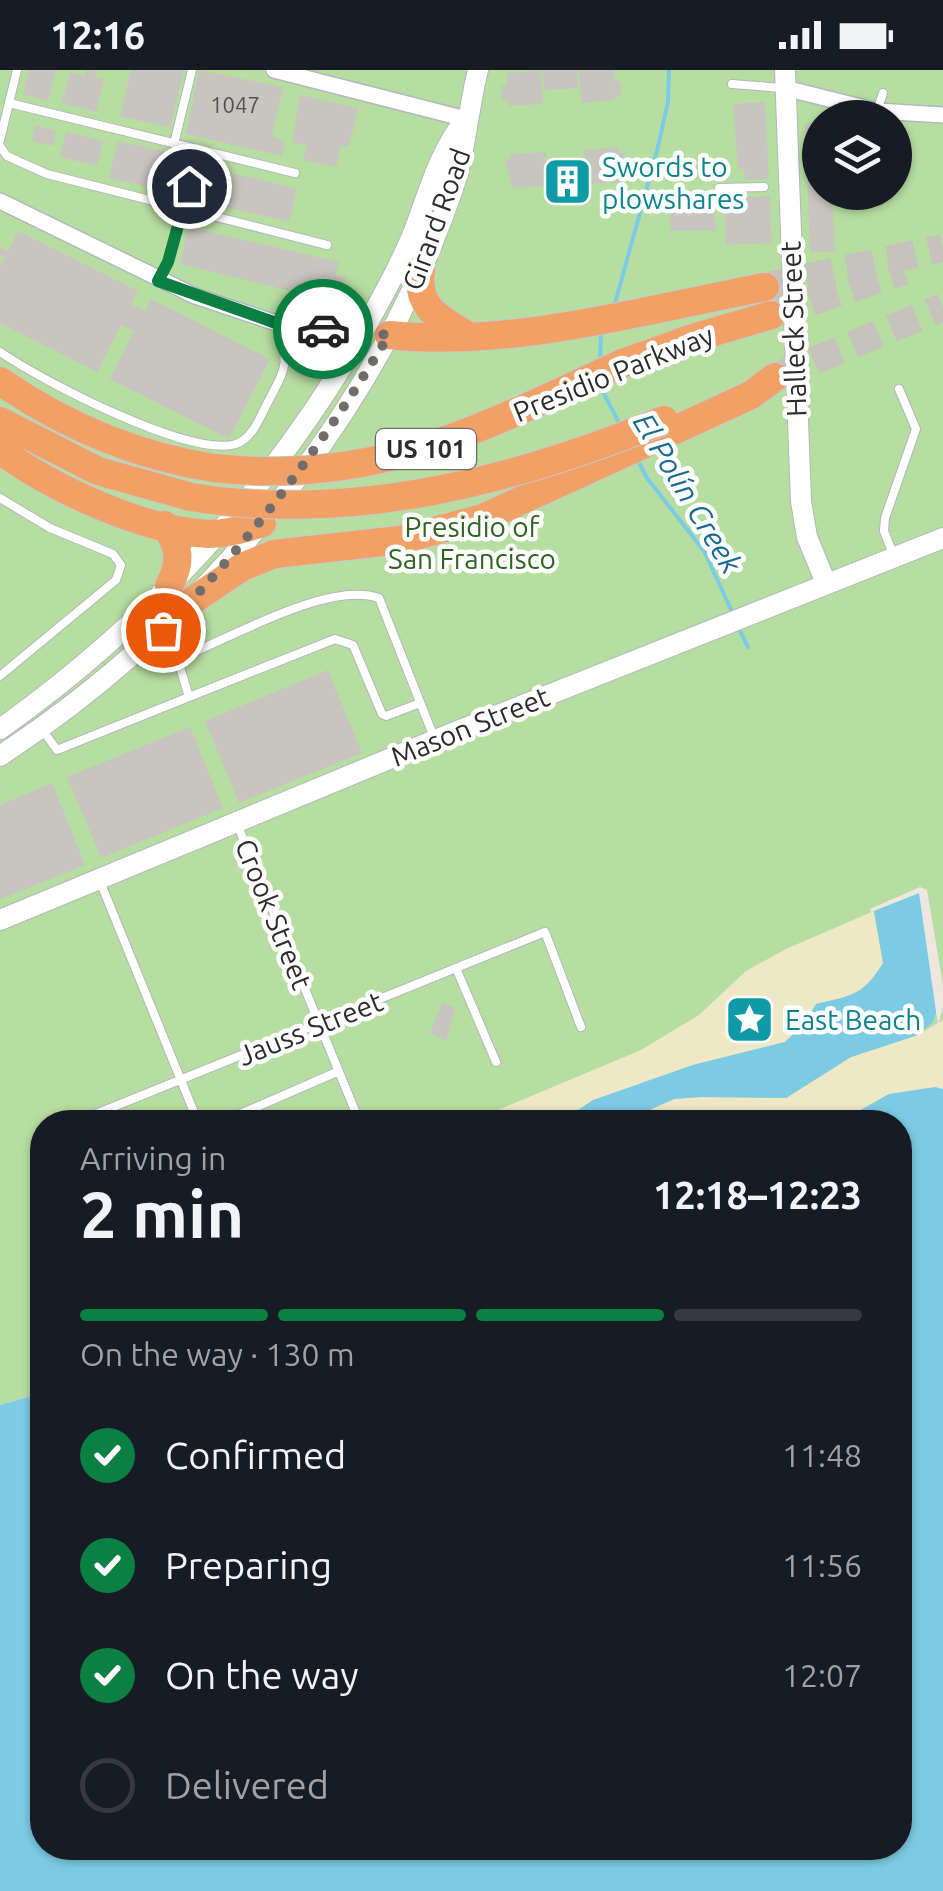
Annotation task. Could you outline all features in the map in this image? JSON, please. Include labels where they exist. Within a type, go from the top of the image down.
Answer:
[{"type":"highway","points":[[421,270],[419,287],[424,306],[466,335]]},
{"type":"highway","points":[[376,334],[466,335],[556,326],[765,287]]},
{"type":"highway","name":"Presidio Parkway","points":[[0,381],[58,417],[115,443],[214,468],[312,471],[406,456],[466,434],[624,364],[692,338],[772,315]]},
{"type":"highway","name":"Presidio Parkway","points":[[0,421],[83,465],[130,482],[190,497],[303,505],[428,492],[558,460],[667,427],[774,378]]},
{"type":"highway","points":[[164,525],[175,540],[181,593],[253,561],[318,547],[400,540],[467,524],[529,500],[667,427]]},
{"type":"highway","points":[[0,450],[65,490],[164,525],[218,533],[262,523]]},
{"type":"highway","points":[[257,486],[254,499],[262,523],[279,538],[318,547]]},
{"type":"street","points":[[274,70],[466,119]]},
{"type":"street","name":"Girard Road","points":[[0,756],[132,657],[181,593],[218,533],[376,334],[421,270],[464,152],[466,119],[478,70]]},
{"type":"street","points":[[785,79],[845,100]]},
{"type":"street","name":"Halleck Street","points":[[785,79],[802,510],[826,584]]},
{"type":"street","points":[[912,113],[943,115]]},
{"type":"street","name":"Girard Road","points":[[0,729],[181,593],[262,523],[341,415],[376,334],[448,140],[466,119]]},
{"type":"street","points":[[0,201],[158,281],[276,323],[376,334]]},
{"type":"street","name":"Mason Street","points":[[0,920],[435,740],[943,538]]},
{"type":"lane","points":[[17,70],[3,116],[0,143],[6,156],[47,174],[183,212],[327,245]]},
{"type":"lane","points":[[174,144],[192,70]]},
{"type":"lane","points":[[732,84],[785,79]]},
{"type":"lane","points":[[880,100],[882,93]]},
{"type":"lane","points":[[8,103],[294,173]]},
{"type":"lane","points":[[158,281],[183,212],[198,150]]},
{"type":"lane","points":[[720,188],[764,187]]},
{"type":"lane","points":[[0,352],[119,416],[157,430],[232,446],[248,438],[286,368],[286,352],[276,323]]},
{"type":"lane","points":[[894,558],[884,531],[885,518],[916,430],[899,389]]},
{"type":"lane","points":[[0,498],[50,528],[113,554],[122,570],[60,629],[0,676]]},
{"type":"lane","points":[[189,697],[180,666],[190,654],[324,598],[366,594],[379,598],[435,740]]},
{"type":"lane","points":[[40,728],[57,750],[335,639],[354,645],[382,714],[386,716],[420,702]]},
{"type":"lane","name":"Crook Street","points":[[236,821],[355,1110]]},
{"type":"lane","points":[[99,880],[193,1110]]},
{"type":"lane","name":"Jauss Street","points":[[106,1110],[544,932],[581,1027]]},
{"type":"lane","points":[[456,968],[496,1062]]},
{"type":"lane","points":[[250,1110],[339,1071]]},
{"type":"green space","name":"Presidio of San Francisco","points":[[0,70],[943,70],[943,1089],[877,1110],[30,1110],[30,1396],[0,1405]]},
{"type":"sand","name":"East Beach","points":[[874,911],[883,963],[863,988],[816,1004],[805,1023],[785,1042],[693,1065],[594,1100],[598,1110],[498,1110],[641,1050],[699,1015],[746,971]]},
{"type":"sand","points":[[943,1020],[943,1142],[912,1128],[912,1110],[649,1110],[674,1099],[786,1098],[851,1057],[918,1035]]},
{"type":"water","points":[[922,892],[940,1001],[933,1022],[918,1035],[851,1057],[786,1098],[700,1097],[674,1099],[649,1110],[578,1110],[593,1100],[693,1065],[785,1042],[805,1023],[816,1004],[856,992],[876,974],[883,963],[874,911]]},
{"type":"water","points":[[943,1089],[943,1891],[0,1891],[0,1405],[30,1396],[30,1860],[912,1860],[912,1110],[860,1110],[889,1094]]},
{"type":"pier","points":[[920,887],[927,890],[943,985],[938,1025],[919,893],[871,912],[870,909]]},
{"type":"building","points":[[29,70],[56,70],[48,101],[23,94]]},
{"type":"building","points":[[86,70],[97,70],[95,78],[104,80],[96,112],[62,103],[70,72],[85,76]]},
{"type":"building","points":[[131,70],[184,70],[170,128],[120,116]]},
{"type":"building","points":[[199,70],[283,87],[272,136],[285,142],[282,156],[186,134]]},
{"type":"building","points":[[541,70],[543,104],[509,106],[508,100],[502,100],[501,86],[507,86],[507,73]]},
{"type":"building","points":[[543,70],[577,70],[578,88],[544,90]]},
{"type":"building","points":[[579,70],[614,70],[621,95],[615,95],[615,100],[581,103]]},
{"type":"building","points":[[300,95],[358,108],[349,147],[341,145],[336,167],[303,160],[307,145],[292,142]]},
{"type":"building","points":[[765,102],[769,179],[745,180],[744,169],[738,169],[733,104]]},
{"type":"building","points":[[35,125],[56,131],[53,146],[32,141]]},
{"type":"building","points":[[66,132],[103,141],[97,166],[60,157]]},
{"type":"building","points":[[118,141],[184,156],[175,193],[109,178]]},
{"type":"building","points":[[619,147],[619,153],[625,153],[626,167],[620,167],[621,182],[586,184],[584,150]]},
{"type":"building","points":[[546,152],[548,186],[513,188],[505,160],[511,159],[511,154]]},
{"type":"building","name":"Swords to plowshares","points":[[583,164],[585,198],[551,200],[549,166]]},
{"type":"building","points":[[203,166],[297,189],[289,222],[194,199]]},
{"type":"building","points":[[770,196],[772,243],[726,245],[724,198]]},
{"type":"building","points":[[695,198],[714,200],[716,231],[671,231],[669,203],[695,202]]},
{"type":"building","points":[[808,210],[833,210],[835,252],[810,252]]},
{"type":"building","points":[[188,227],[339,262],[336,275],[346,277],[340,303],[180,264]]},
{"type":"building","points":[[18,231],[138,291],[131,304],[145,311],[151,299],[270,359],[229,439],[110,379],[134,331],[121,325],[97,372],[0,323],[0,266],[5,257],[0,255],[0,247],[8,251]]},
{"type":"building","points":[[328,670],[362,753],[239,803],[205,721]]},
{"type":"building","points":[[190,727],[223,808],[101,858],[67,777]]},
{"type":"building","points":[[52,783],[85,865],[0,899],[0,805]]},
{"type":"building","points":[[442,1003],[455,1008],[446,1040],[430,1033]]},
{"type":"waterway","name":"El Polín Creek","points":[[614,307],[657,151],[668,102],[669,70]]},
{"type":"waterway","name":"El Polín Creek","points":[[600,363],[601,333]]},
{"type":"waterway","name":"El Polín Creek","points":[[601,388],[619,423]]},
{"type":"waterway","name":"El Polín Creek","points":[[637,459],[647,478],[704,551],[734,616]]},
{"type":"waterway","name":"El Polín Creek","points":[[739,629],[748,647]]},
{"type":"tunnel","points":[[765,287],[943,248]]},
{"type":"tunnel","points":[[771,315],[904,271]]},
{"type":"tunnel","points":[[775,377],[943,307]]},
{"type":"way so far","points":[[163,630],[270,513],[341,415],[389,335],[323,329]]},
{"type":"place","name":"Swords to plowshares","points":[[567,182]]},
{"type":"place","name":"East Beach","points":[[750,1019]]},
{"type":"route","points":[[189,186],[168,262],[158,281],[276,323],[323,329]]}]
